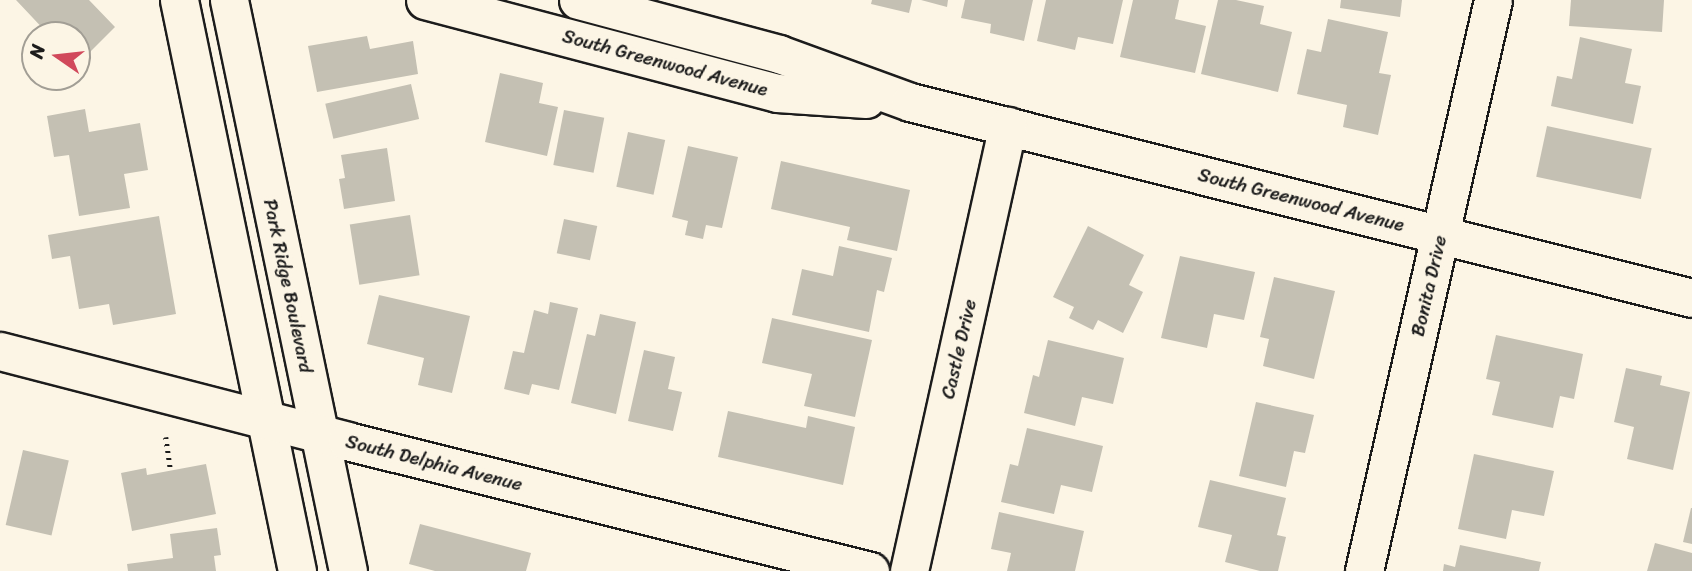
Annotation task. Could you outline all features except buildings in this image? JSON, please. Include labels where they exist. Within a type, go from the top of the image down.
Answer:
[{"type":"street","points":[[179,0],[298,571]]},
{"type":"street","name":"Park Ridge Boulevard","points":[[229,0],[348,571]]},
{"type":"street","name":"South Greenwood Avenue","points":[[425,0],[777,93],[910,102]]},
{"type":"street","name":"South Greenwood Avenue","points":[[578,0],[779,54],[910,102],[1692,298]]},
{"type":"street","name":"Bonita Drive","points":[[1364,571],[1493,0]]},
{"type":"street","name":"Castle Drive","points":[[909,571],[1008,126]]},
{"type":"street","name":"South Delphia Avenue","points":[[0,351],[870,571]]},
{"type":"path","points":[[166,437],[171,471]]}]
